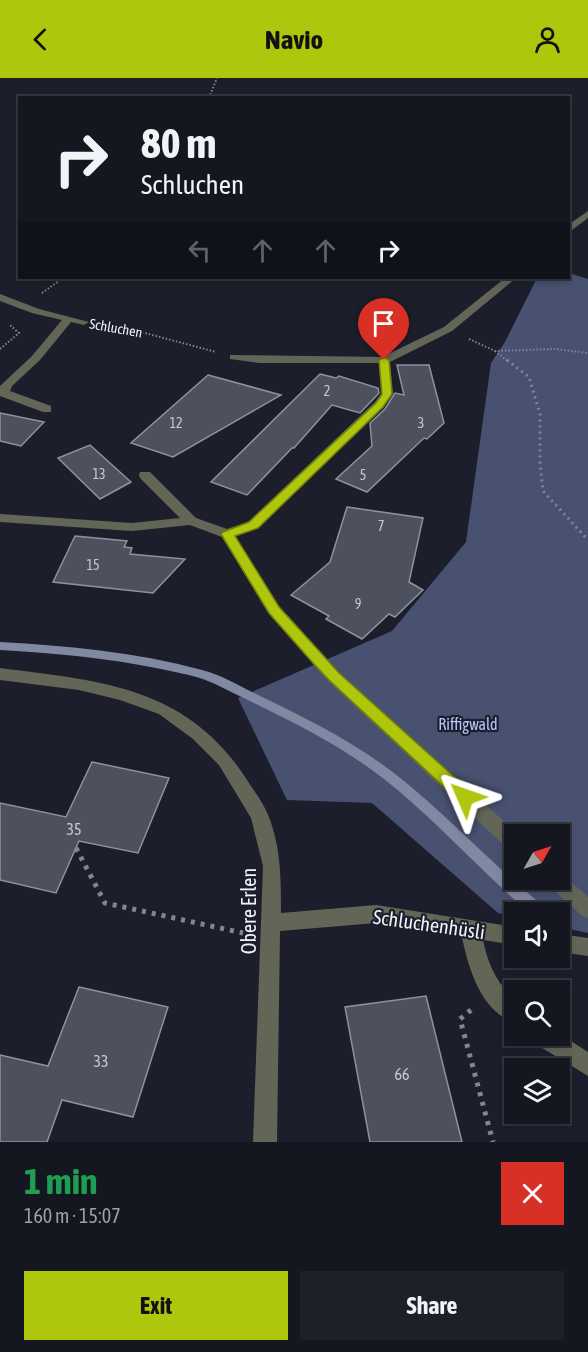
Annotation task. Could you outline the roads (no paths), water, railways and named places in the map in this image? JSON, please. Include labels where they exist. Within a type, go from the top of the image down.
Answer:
[{"type":"street","points":[[570,228],[588,214]]},
{"type":"street","points":[[234,357],[259,360],[384,360],[448,330],[510,279]]},
{"type":"street","name":"Schluchen","points":[[0,297],[36,311],[84,322]]},
{"type":"street","points":[[46,409],[4,393],[6,385],[36,358],[68,319]]},
{"type":"street","points":[[145,476],[191,521],[227,534],[254,525],[379,405],[387,394],[384,360]]},
{"type":"street","points":[[0,518],[132,527],[191,521]]},
{"type":"street","points":[[227,534],[274,610],[334,676],[504,833]]},
{"type":"street","name":"Obere Erlen","points":[[0,674],[79,684],[123,694],[165,710],[199,734],[225,760],[260,816],[272,866],[265,1142]]},
{"type":"street","points":[[567,890],[588,909]]},
{"type":"street","name":"Schluchenhüsli","points":[[272,929],[376,914],[504,935]]},
{"type":"street","points":[[471,930],[478,967],[494,994],[504,1003]]},
{"type":"street","points":[[570,944],[588,947]]},
{"type":"street","points":[[559,1046],[588,1065]]},
{"type":"waterway","points":[[0,646],[127,659],[202,674],[225,683],[298,720],[363,757],[420,803],[529,902]]},
{"type":"park label","name":"Riffigwald","points":[[468,724]]}]
